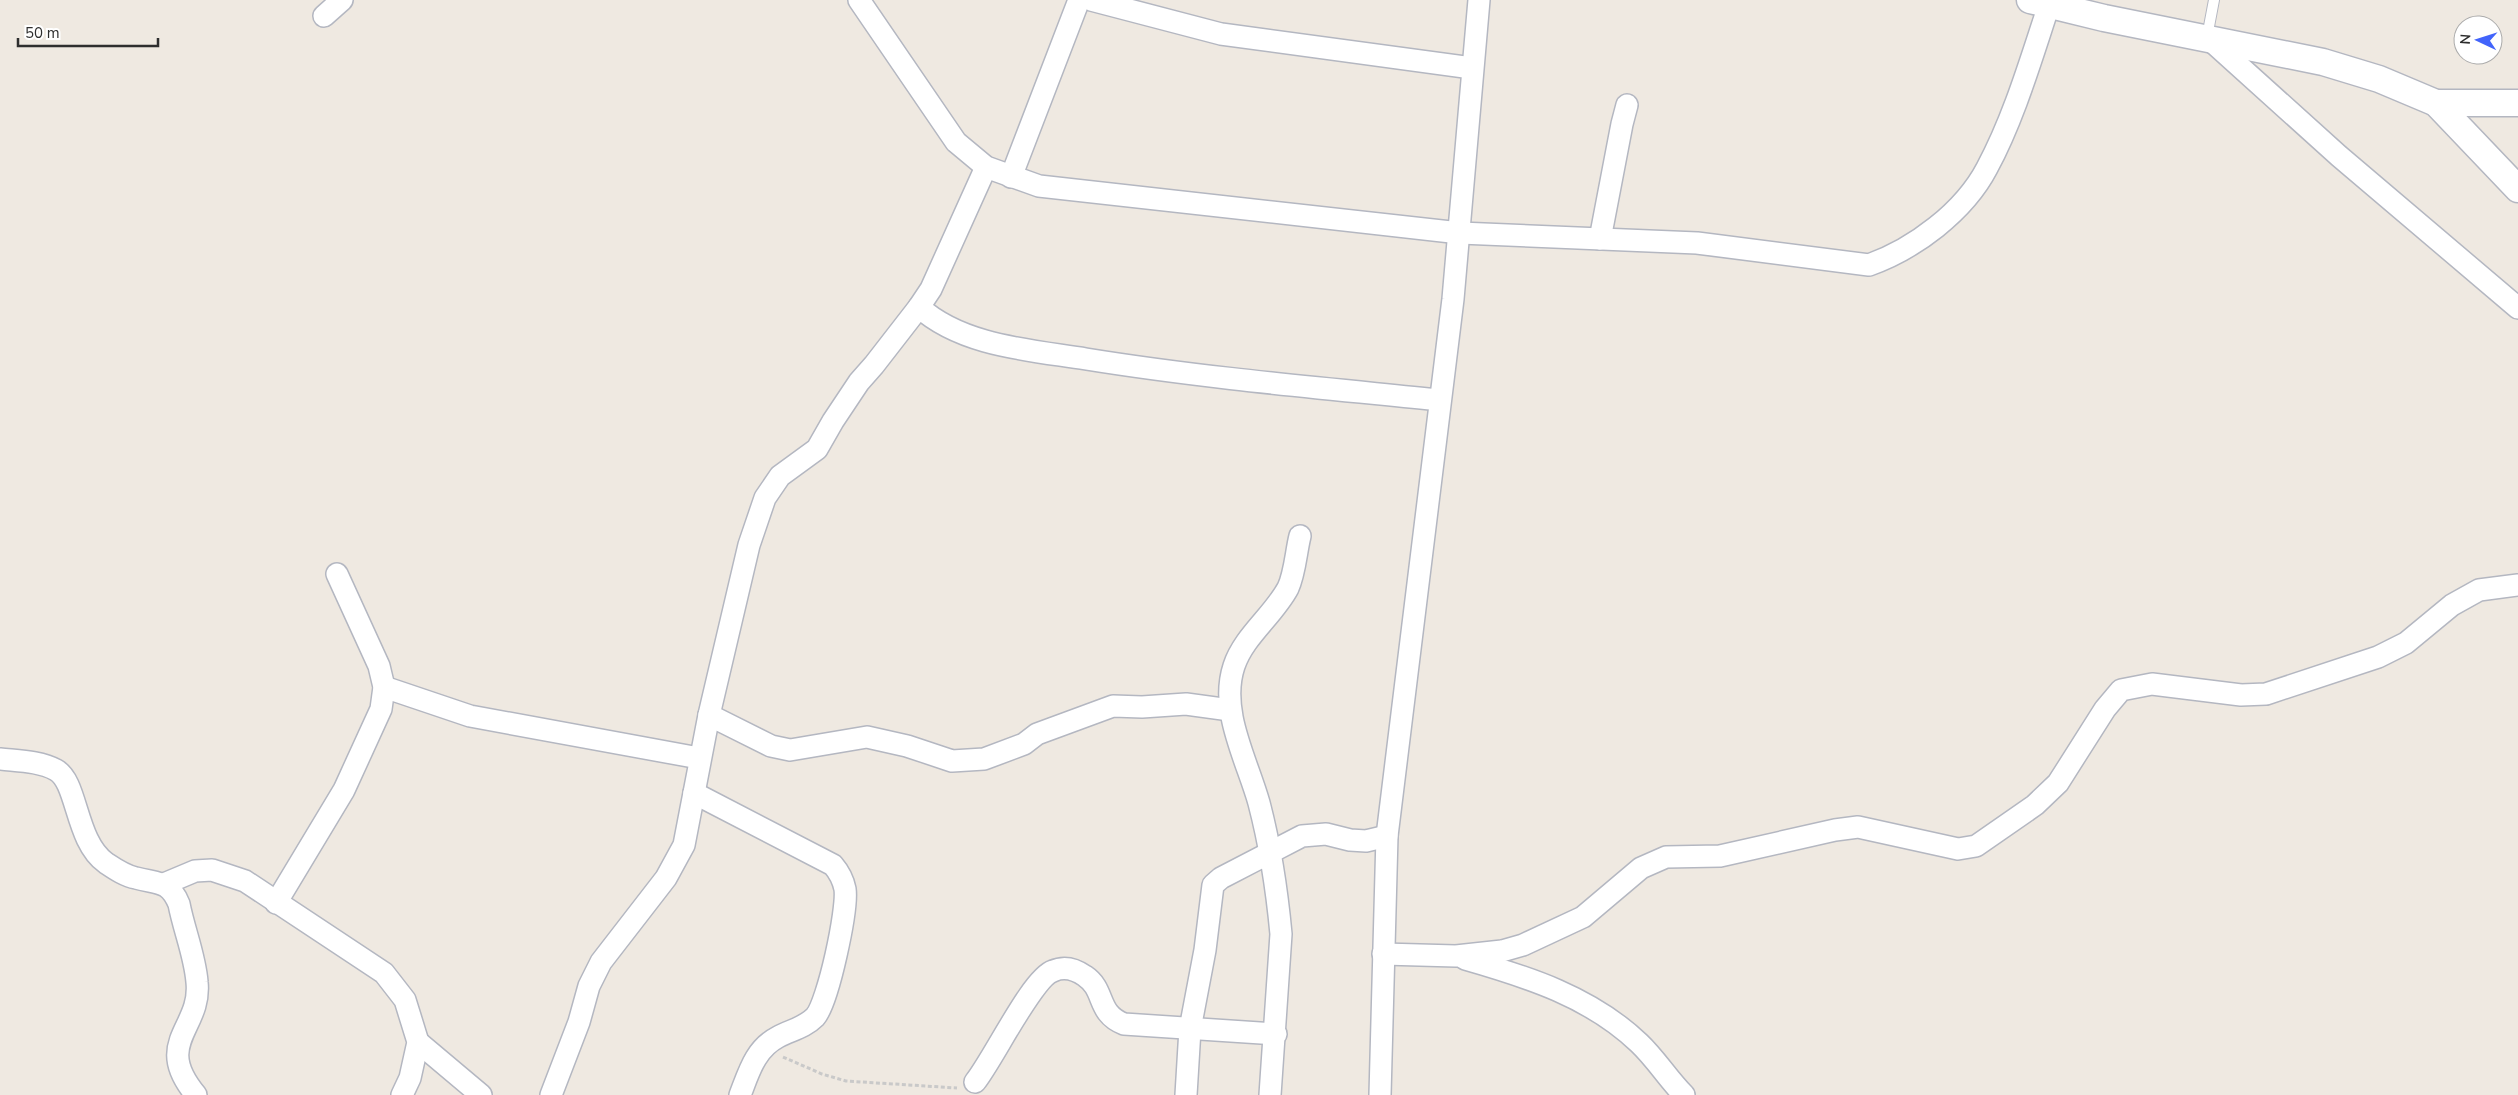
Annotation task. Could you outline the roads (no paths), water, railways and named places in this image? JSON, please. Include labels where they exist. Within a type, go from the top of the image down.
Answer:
[{"type":"street","points":[[324,16],[342,0]]},
{"type":"street","points":[[858,0],[956,142],[986,167],[1039,186],[1460,233],[1697,243],[1868,265],[1888,258],[1934,228],[1966,199],[1987,169],[2021,89],[2040,2],[2104,18],[2207,37],[2324,62],[2378,79],[2436,103],[2518,103]]},
{"type":"street","points":[[1011,177],[1080,0]]},
{"type":"street","points":[[1091,0],[1221,34],[1472,68]]},
{"type":"street","points":[[1380,1095],[1387,836],[1460,233],[1472,68],[1480,0]]},
{"type":"street","points":[[2207,37],[2339,156],[2518,308]]},
{"type":"street","points":[[2436,103],[2518,189]]},
{"type":"street","points":[[1600,239],[1622,124],[1628,105]]},
{"type":"street","points":[[551,1095],[579,1022],[589,986],[601,962],[666,878],[684,845],[699,758],[709,715],[749,545],[765,498],[780,476],[817,449],[859,382],[931,289],[986,167]]},
{"type":"street","points":[[918,307],[934,320],[1000,344],[1167,372],[1440,400]]},
{"type":"street","points":[[1270,1095],[1276,1034],[1281,934],[1259,804],[1230,710],[1229,692],[1234,666],[1244,647],[1288,588],[1300,536]]},
{"type":"street","points":[[276,903],[344,790],[375,727],[381,709],[384,687],[379,666],[337,574]]},
{"type":"street","points":[[1383,954],[1456,956],[1502,951],[1523,946],[1583,917],[1641,868],[1666,857],[1720,856],[1835,830],[1858,827],[1958,849],[1976,846],[2034,805],[2058,783],[2105,709],[2122,690],[2152,684],[2241,695],[2266,694],[2378,657],[2406,643],[2452,605],[2479,590],[2518,585]]},
{"type":"street","points":[[384,687],[470,716],[699,758]]},
{"type":"street","points":[[709,715],[771,746],[790,750],[867,737],[907,746],[952,762],[984,759],[1024,744],[1037,734],[1113,706],[1142,708],[1186,704],[1230,710]]},
{"type":"street","points":[[0,759],[43,765],[58,771],[67,781],[83,834],[94,852],[120,872],[135,878],[164,884],[174,892],[179,904],[198,983],[196,1003],[178,1044],[178,1065],[196,1095]]},
{"type":"street","points":[[694,793],[833,865],[841,875],[845,888],[846,912],[839,944],[816,1015],[803,1026],[763,1046],[752,1063],[740,1095]]},
{"type":"street","points":[[1186,1095],[1190,1029],[1205,950],[1213,885],[1221,878],[1268,854],[1288,841],[1302,836],[1326,834],[1350,840],[1366,841],[1387,836]]},
{"type":"street","points":[[164,884],[195,871],[212,870],[245,881],[384,973],[405,1000],[418,1042],[410,1078],[402,1095]]},
{"type":"street","points":[[1456,956],[1513,972],[1570,994],[1616,1022],[1641,1044],[1684,1095]]},
{"type":"street","points":[[975,1082],[987,1067],[1036,986],[1051,971],[1068,968],[1086,976],[1097,988],[1105,1010],[1112,1020],[1124,1024],[1276,1034]]},
{"type":"street","points":[[418,1042],[481,1095]]},
{"type":"lane","points":[[2207,37],[2214,0]]}]
